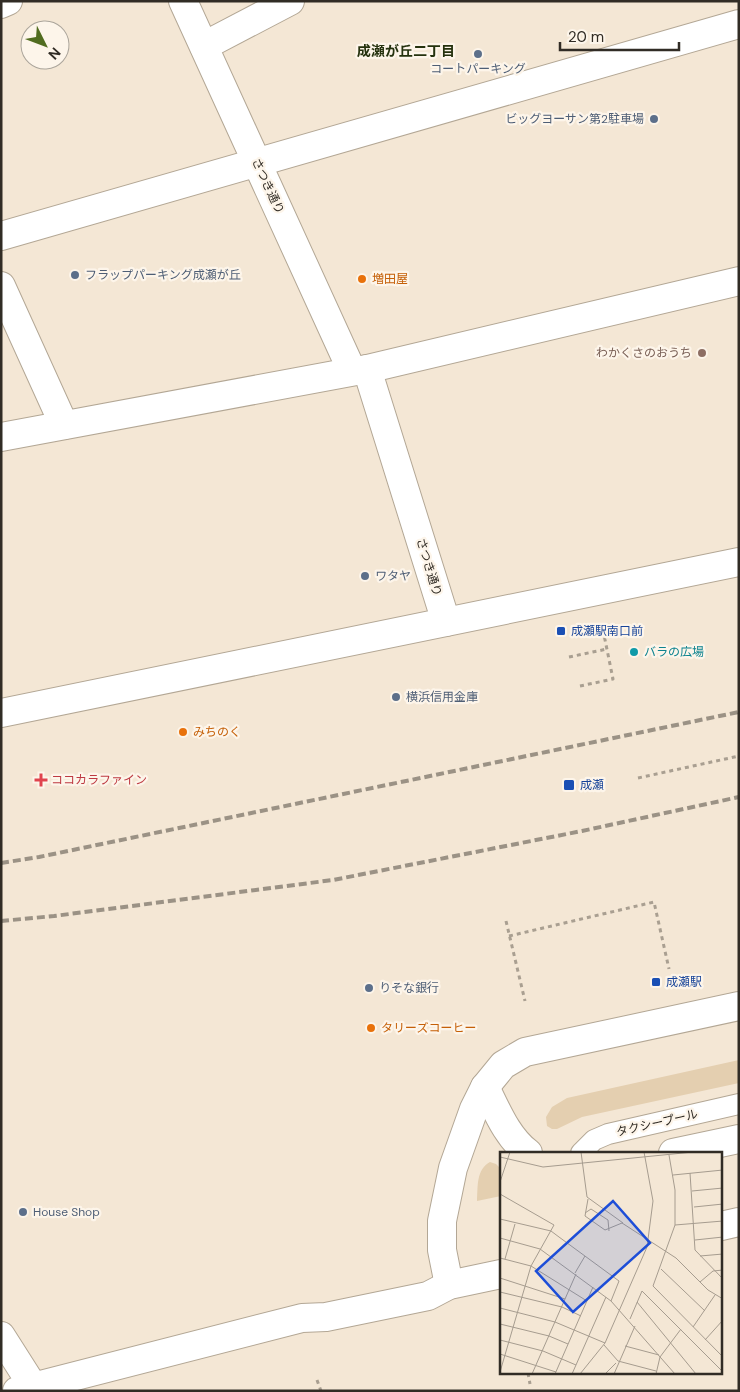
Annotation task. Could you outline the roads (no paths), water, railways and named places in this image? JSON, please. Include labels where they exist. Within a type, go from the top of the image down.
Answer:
[{"type":"street","points":[[1,4],[8,1]]},
{"type":"street","name":"さつき通り","points":[[183,1],[257,163],[359,370],[446,622]]},
{"type":"street","points":[[204,46],[290,1]]},
{"type":"street","points":[[1,236],[739,24]]},
{"type":"street","points":[[1,437],[359,370],[739,281]]},
{"type":"street","points":[[1,286],[64,425]]},
{"type":"street","points":[[1,713],[739,562]]},
{"type":"street","points":[[449,1285],[442,1250],[442,1221],[453,1168],[474,1108],[485,1087],[502,1065],[525,1052],[739,1006]]},
{"type":"street","points":[[485,1087],[509,1134],[527,1152]]},
{"type":"street","points":[[679,1152],[739,1139]]},
{"type":"street","points":[[722,1226],[739,1222]]},
{"type":"street","points":[[1,1336],[28,1389],[302,1318],[320,1306],[430,1282],[449,1285],[500,1274]]},
{"type":"lane","name":"タクシープール","points":[[581,1152],[594,1140],[608,1134],[739,1104]]},
{"type":"railway","points":[[1,863],[39,857],[739,712]]},
{"type":"railway","points":[[1,921],[54,916],[333,880],[582,831],[739,797]]},
{"type":"place","name":"コートパーキング","points":[[478,54]]},
{"type":"place","name":"ビッグヨーサン第2駐車場","points":[[654,119]]},
{"type":"place","name":"フラップパーキング成瀬が丘","points":[[75,275]]},
{"type":"place","name":"増田屋","points":[[362,279]]},
{"type":"place","name":"わかくさのおうち","points":[[702,353]]},
{"type":"place","name":"ワタヤ","points":[[365,576]]},
{"type":"place","name":"成瀬駅南口前","points":[[561,631]]},
{"type":"place","name":"バラの広場","points":[[634,652]]},
{"type":"place","name":"横浜信用金庫","points":[[396,697]]},
{"type":"place","name":"みちのく","points":[[183,732]]},
{"type":"place","name":"ココカラファイン","points":[[41,780]]},
{"type":"place","name":"成瀬","points":[[569,785]]},
{"type":"place","name":"成瀬駅","points":[[656,982]]},
{"type":"place","name":"りそな銀行","points":[[369,988]]},
{"type":"place","name":"タリーズコーヒー","points":[[371,1028]]},
{"type":"place","name":"House Shop","points":[[23,1212]]},
{"type":"district","name":"成瀬が丘二丁目","points":[[406,51]]}]
